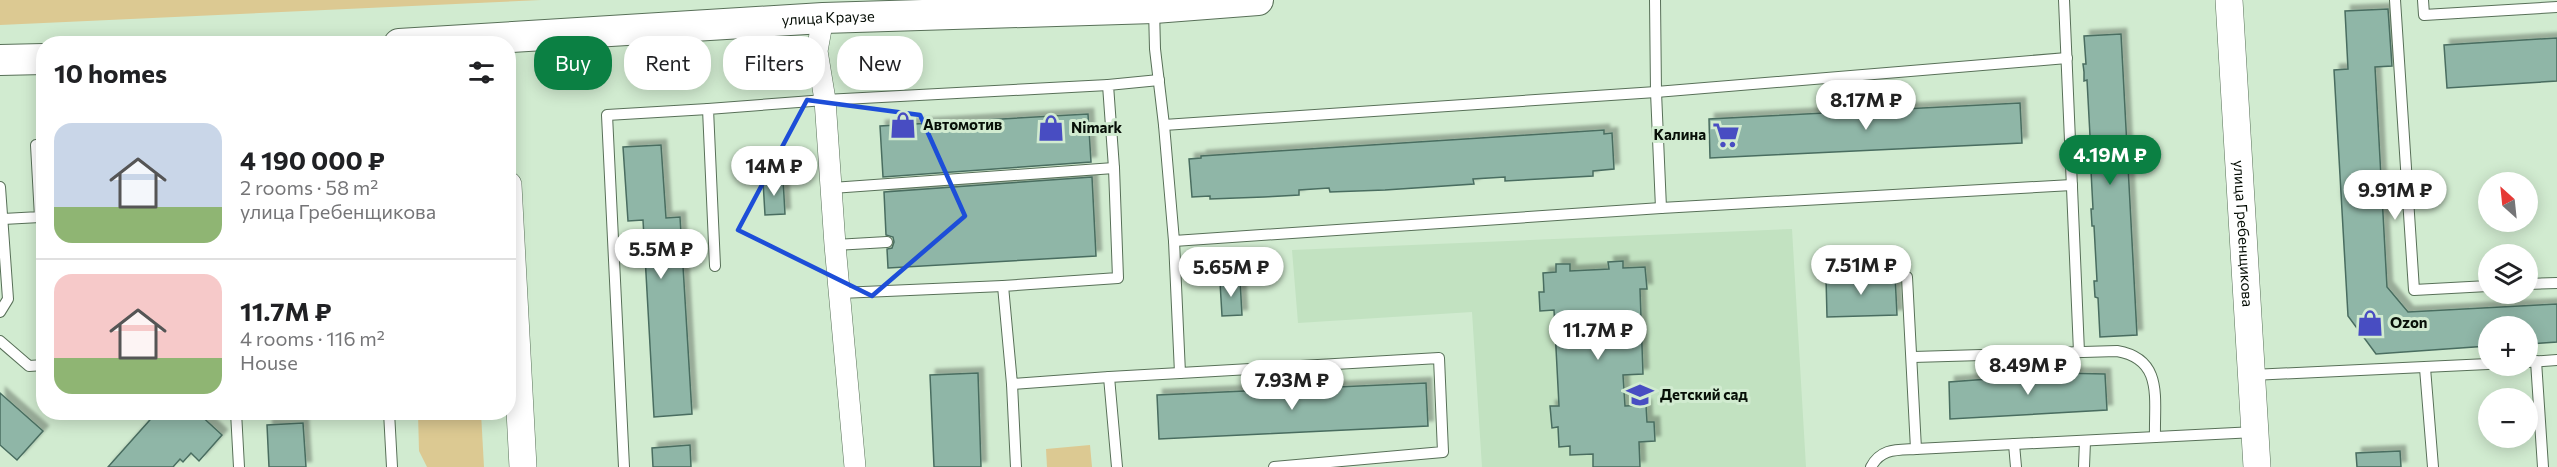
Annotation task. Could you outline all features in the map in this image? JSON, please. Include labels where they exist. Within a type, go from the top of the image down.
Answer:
[{"type":"main road","name":"улица Краузе","points":[[516,40],[823,18],[1154,8],[1258,0]]},
{"type":"main road","points":[[0,60],[36,59]]},
{"type":"street","name":"улица Гребенщикова","points":[[2229,0],[2257,467]]},
{"type":"street","points":[[823,18],[816,51],[825,100],[835,245],[855,467]]},
{"type":"street","points":[[516,370],[523,467]]},
{"type":"lane","points":[[1655,0],[1661,208]]},
{"type":"lane","points":[[2064,0],[2079,352]]},
{"type":"lane","points":[[2395,0],[2414,290],[2478,287]]},
{"type":"lane","points":[[2423,0],[2424,15],[2557,7]]},
{"type":"lane","points":[[1154,8],[1155,49],[1174,241],[1180,373]]},
{"type":"lane","points":[[1164,125],[1656,92],[2067,58]]},
{"type":"lane","points":[[624,467],[607,115],[708,110],[825,100],[1108,86],[1159,80]]},
{"type":"lane","points":[[840,293],[1118,278],[1108,86]]},
{"type":"lane","points":[[708,110],[715,266]]},
{"type":"lane","points":[[832,188],[1114,168]]},
{"type":"lane","points":[[1174,241],[1661,208],[2072,185]]},
{"type":"lane","points":[[0,187],[8,299],[0,312]]},
{"type":"lane","points":[[3,219],[36,217]]},
{"type":"lane","points":[[835,245],[887,242]]},
{"type":"lane","points":[[1907,276],[1916,449]]},
{"type":"lane","points":[[2538,284],[2557,283]]},
{"type":"lane","points":[[1003,286],[1012,384],[1016,467]]},
{"type":"lane","points":[[0,341],[28,366],[36,366]]},
{"type":"lane","points":[[1913,357],[2117,351],[2132,354],[2144,362],[2151,373],[2155,436]]},
{"type":"lane","points":[[1012,384],[1439,358],[1443,452],[1274,467]]},
{"type":"lane","points":[[2538,361],[2557,360]]},
{"type":"lane","points":[[2252,375],[2478,365]]},
{"type":"lane","points":[[2425,368],[2433,467]]},
{"type":"lane","points":[[2534,376],[2543,467]]},
{"type":"lane","points":[[1109,378],[1116,467]]},
{"type":"lane","points":[[236,420],[239,467]]},
{"type":"lane","points":[[389,420],[392,467]]},
{"type":"lane","points":[[1871,467],[1876,457],[1891,451],[2255,432]]},
{"type":"lane","points":[[2084,467],[2085,441]]},
{"type":"lane","points":[[2014,444],[2016,467]]},
{"type":"highlighted area","points":[[807,100],[920,115],[965,216],[872,296],[738,230]]},
{"type":"shaded area","points":[[0,0],[541,0],[0,25]]},
{"type":"shaded area","name":"Детский сад","points":[[1792,229],[1806,467],[1482,467],[1472,312],[1298,323],[1292,250]]},
{"type":"shaded area","points":[[418,420],[481,420],[484,467],[427,467],[419,451]]},
{"type":"shaded area","points":[[1090,445],[1092,467],[1047,467],[1046,449]]},
{"type":"building","points":[[2388,9],[2392,66],[2375,67],[2387,287],[2408,312],[2557,304],[2557,342],[2538,343],[2538,316],[2478,316],[2478,347],[2376,354],[2348,316],[2334,70],[2348,69],[2345,11]]},
{"type":"building","points":[[2121,34],[2137,335],[2100,337],[2098,298],[2095,297],[2094,281],[2097,281],[2091,209],[2093,209],[2090,152],[2088,152],[2087,144],[2087,136],[2090,136],[2087,80],[2084,81],[2083,64],[2086,64],[2084,36]]},
{"type":"building","points":[[2557,38],[2557,81],[2447,88],[2444,45]]},
{"type":"building","points":[[2020,103],[2022,143],[1710,158],[1709,119]]},
{"type":"building","points":[[1088,114],[1091,162],[883,177],[880,126]]},
{"type":"building","points":[[1604,130],[1604,134],[1612,133],[1614,169],[1593,171],[1593,176],[1505,181],[1505,177],[1473,179],[1474,184],[1385,190],[1330,192],[1329,188],[1299,190],[1299,195],[1264,197],[1210,199],[1210,196],[1192,197],[1189,159],[1201,158],[1201,156]]},
{"type":"building","points":[[661,145],[666,218],[680,217],[692,414],[654,417],[643,220],[628,221],[623,147]]},
{"type":"building","points":[[1092,177],[1096,256],[888,268],[887,249],[892,248],[894,242],[893,237],[886,235],[884,192]]},
{"type":"building","points":[[783,179],[785,214],[765,215],[763,181]]},
{"type":"building","points":[[1623,261],[1623,268],[1645,267],[1647,289],[1640,289],[1643,374],[1623,375],[1625,406],[1646,405],[1647,422],[1654,422],[1655,441],[1639,442],[1640,467],[1593,467],[1593,454],[1570,455],[1570,446],[1559,447],[1558,427],[1552,428],[1550,406],[1559,406],[1554,310],[1540,311],[1539,292],[1544,292],[1543,273],[1556,272],[1556,264],[1570,264],[1570,271],[1609,269],[1608,262]]},
{"type":"building","points":[[1895,275],[1897,315],[1827,317],[1826,277]]},
{"type":"building","points":[[1240,280],[1242,315],[1222,316],[1220,282]]},
{"type":"building","points":[[978,373],[981,467],[934,467],[930,375]]},
{"type":"building","points":[[2060,373],[2105,374],[2107,410],[1950,419],[1949,382],[2005,376],[2005,379],[2060,376]]},
{"type":"building","points":[[1426,383],[1428,426],[1159,439],[1157,395]]},
{"type":"building","points":[[0,393],[43,431],[17,460],[0,445]]},
{"type":"building","points":[[150,420],[206,420],[222,435],[199,461],[191,453],[183,462],[180,459],[173,467],[108,467]]},
{"type":"building","points":[[303,423],[306,467],[269,467],[267,425]]},
{"type":"building","points":[[690,445],[691,467],[653,467],[652,448]]},
{"type":"building","points":[[2400,451],[2401,467],[2357,467],[2356,453]]},
{"type":"place","name":"Автомотив","points":[[903,125]]},
{"type":"place","name":"Nimark","points":[[1051,128]]},
{"type":"place","name":"Калина","points":[[1726,135]]},
{"type":"place","name":"Ozon","points":[[2370,323]]},
{"type":"place","name":"Детский сад","points":[[1640,395]]}]
